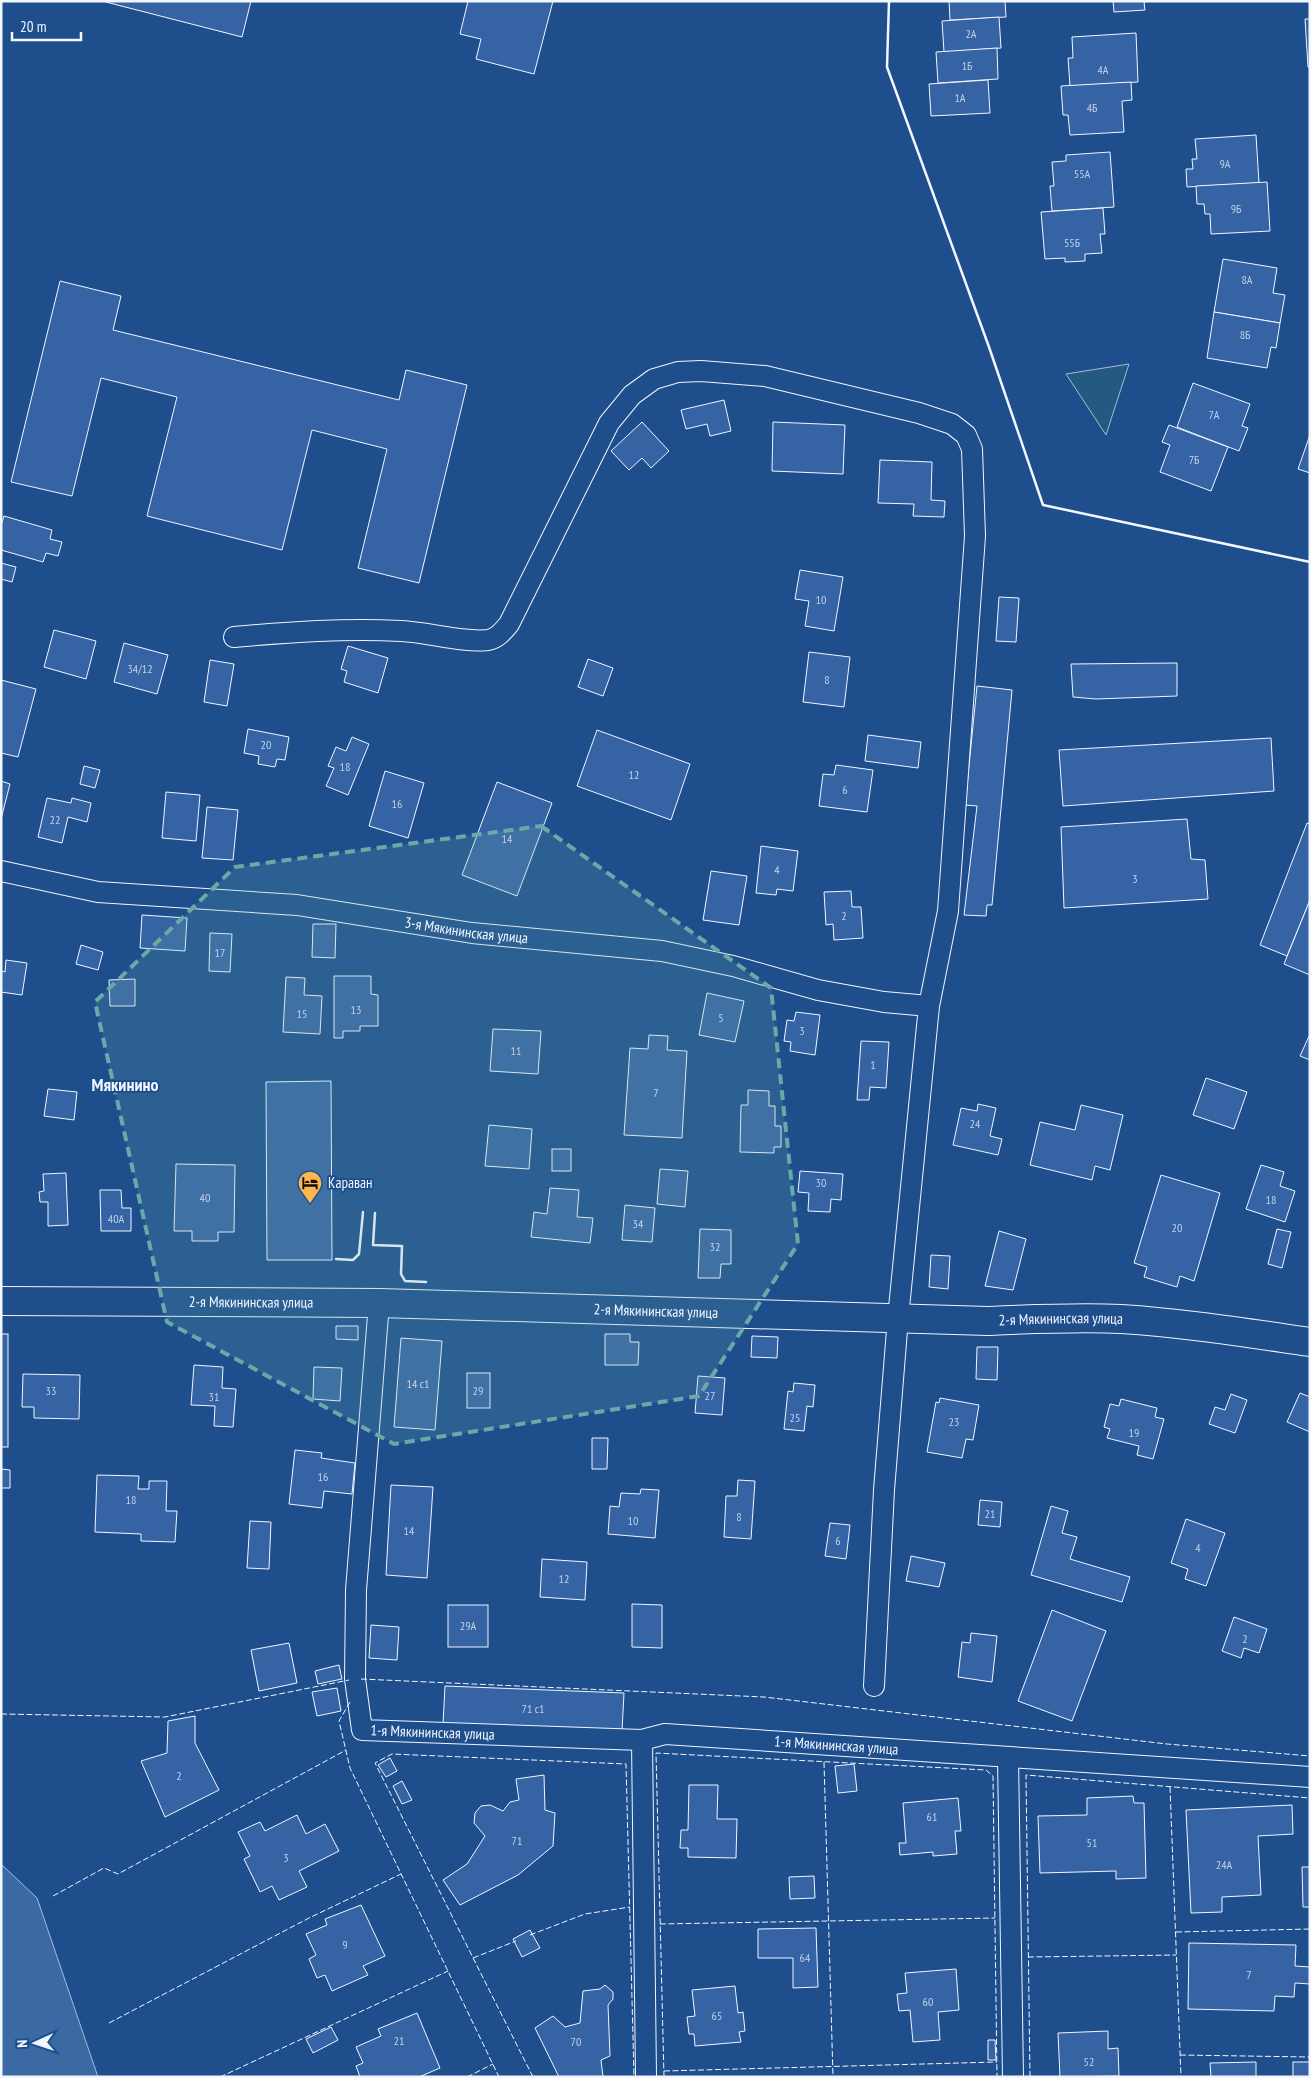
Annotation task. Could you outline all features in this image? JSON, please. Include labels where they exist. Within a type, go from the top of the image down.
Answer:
[{"type":"street","points":[[234,637],[321,630],[403,631],[475,640],[490,640],[501,634],[509,624],[609,423],[632,395],[654,379],[678,372],[701,370],[765,376],[919,413],[952,424],[966,435],[972,450],[975,536],[948,911],[929,1006],[898,1318],[884,1490],[874,1686]]},
{"type":"street","name":"3-я Мякининская улица","points":[[1,872],[98,892],[297,905],[472,934],[662,952],[734,966],[818,990],[884,1002],[929,1006]]},
{"type":"street","name":"2-я Мякининская улица","points":[[1,1301],[379,1303],[898,1318],[1121,1319],[1193,1326],[1310,1342]]},
{"type":"street","name":"1-я Мякининская улица","points":[[379,1303],[356,1590],[354,1679],[362,1730],[642,1740],[665,1734],[1310,1777]]},
{"type":"street","points":[[642,1740],[646,2077]]},
{"type":"street","points":[[1008,1757],[1013,2077]]},
{"type":"highlighted area","points":[[541,826],[771,988],[798,1244],[699,1396],[394,1444],[167,1322],[95,1002],[235,867]]},
{"type":"shaded area","points":[[1129,364],[1106,435],[1066,374]]},
{"type":"shaded area","points":[[1,1864],[37,1898],[98,2077],[1,2077]]},
{"type":"building","points":[[102,1],[251,1],[242,37]]},
{"type":"building","points":[[468,1],[553,1],[534,74],[476,59],[481,39],[460,34]]},
{"type":"building","points":[[949,1],[1005,1],[1006,17],[950,20]]},
{"type":"building","points":[[1113,1],[1154,1],[1144,2],[1145,10],[1114,12]]},
{"type":"building","points":[[999,17],[1001,48],[944,52],[942,21]]},
{"type":"building","points":[[1305,19],[1310,19],[1310,67],[1308,67]]},
{"type":"building","points":[[1136,33],[1138,82],[1070,86],[1068,58],[1073,58],[1072,37]]},
{"type":"building","points":[[997,48],[998,79],[938,83],[936,52]]},
{"type":"building","points":[[988,80],[990,113],[931,116],[929,84]]},
{"type":"building","points":[[1131,82],[1132,100],[1122,101],[1124,132],[1070,135],[1068,115],[1063,115],[1061,86]]},
{"type":"building","points":[[1256,135],[1259,183],[1187,187],[1186,169],[1193,169],[1192,159],[1197,159],[1195,139]]},
{"type":"building","points":[[1110,152],[1114,207],[1052,211],[1050,186],[1054,186],[1052,162],[1066,161],[1066,155]]},
{"type":"building","points":[[1267,182],[1270,231],[1211,234],[1210,214],[1205,214],[1204,204],[1197,204],[1196,186]]},
{"type":"building","points":[[1103,208],[1105,234],[1100,234],[1102,253],[1085,254],[1085,261],[1065,262],[1065,258],[1045,259],[1041,212]]},
{"type":"building","points":[[1223,259],[1277,268],[1273,293],[1285,295],[1280,323],[1214,312]]},
{"type":"building","points":[[60,281],[121,296],[113,330],[399,400],[406,370],[467,385],[419,583],[358,568],[387,449],[312,430],[282,550],[147,516],[177,397],[101,378],[72,496],[11,482]]},
{"type":"building","points":[[1214,312],[1280,323],[1276,348],[1271,347],[1267,368],[1207,358]]},
{"type":"building","points":[[1193,383],[1250,404],[1242,426],[1248,428],[1239,451],[1177,427]]},
{"type":"building","points":[[724,400],[731,431],[710,436],[707,424],[686,429],[681,410]]},
{"type":"building","points":[[642,422],[669,451],[651,468],[642,458],[629,470],[611,451]]},
{"type":"building","points":[[773,422],[845,425],[843,474],[772,471]]},
{"type":"building","points":[[1169,425],[1228,447],[1211,491],[1160,472],[1170,445],[1162,442]]},
{"type":"building","points":[[1310,435],[1310,473],[1298,469]]},
{"type":"building","points":[[880,460],[932,462],[931,500],[945,501],[944,517],[913,516],[914,504],[878,503]]},
{"type":"building","points":[[4,516],[52,530],[50,539],[62,542],[58,556],[46,553],[43,562],[1,550],[1,525]]},
{"type":"building","points":[[1,563],[16,567],[12,582],[1,579]]},
{"type":"building","points":[[800,570],[843,577],[834,631],[805,626],[809,601],[795,599]]},
{"type":"building","points":[[999,597],[1019,598],[1016,642],[996,641]]},
{"type":"building","points":[[54,630],[96,641],[86,679],[44,667]]},
{"type":"building","points":[[124,643],[168,655],[157,694],[114,682]]},
{"type":"building","points":[[348,646],[388,658],[378,693],[344,682],[347,671],[341,669]]},
{"type":"building","points":[[809,652],[850,657],[844,707],[803,702]]},
{"type":"building","points":[[588,659],[613,668],[603,696],[578,687]]},
{"type":"building","points":[[210,660],[234,664],[227,706],[204,702]]},
{"type":"building","points":[[1177,663],[1177,696],[1096,699],[1073,697],[1071,664]]},
{"type":"building","points":[[1,680],[36,689],[18,757],[1,753]]},
{"type":"building","points":[[977,686],[1012,690],[992,905],[987,905],[986,916],[964,915],[977,806],[965,805]]},
{"type":"building","points":[[248,729],[289,737],[285,760],[277,759],[275,767],[258,764],[259,756],[244,753]]},
{"type":"building","points":[[597,730],[690,764],[671,820],[577,786]]},
{"type":"building","points":[[868,735],[921,742],[918,768],[865,761]]},
{"type":"building","points":[[352,737],[369,744],[348,795],[326,786],[334,768],[328,766],[336,747],[346,751]]},
{"type":"building","points":[[1271,738],[1274,791],[1063,806],[1059,750]]},
{"type":"building","points":[[836,765],[873,770],[867,812],[819,806],[823,774],[834,775]]},
{"type":"building","points":[[84,766],[100,770],[95,788],[80,784]]},
{"type":"building","points":[[385,771],[424,783],[408,838],[369,826]]},
{"type":"building","points":[[1,781],[10,784],[1,819]]},
{"type":"building","points":[[497,782],[552,803],[517,896],[462,875]]},
{"type":"building","points":[[166,792],[200,795],[196,841],[162,838]]},
{"type":"building","points":[[47,798],[71,803],[72,798],[91,803],[87,822],[68,817],[62,843],[38,837]]},
{"type":"building","points":[[207,807],[238,810],[233,860],[202,858]]},
{"type":"building","points":[[1187,819],[1191,859],[1205,860],[1208,899],[1064,908],[1061,827]]},
{"type":"building","points":[[1307,823],[1310,824],[1310,900],[1287,956],[1260,945]]},
{"type":"building","points":[[761,846],[798,851],[793,891],[777,889],[776,895],[756,893]]},
{"type":"building","points":[[711,871],[747,876],[739,925],[703,920]]},
{"type":"building","points":[[851,891],[852,907],[861,907],[863,938],[834,940],[833,924],[826,925],[824,892]]},
{"type":"building","points":[[1310,900],[1310,975],[1284,964]]},
{"type":"building","points":[[142,915],[187,918],[185,951],[140,948]]},
{"type":"building","points":[[313,924],[336,924],[335,958],[312,957]]},
{"type":"building","points":[[210,933],[232,934],[230,972],[209,971]]},
{"type":"building","points":[[81,945],[103,952],[98,970],[76,964]]},
{"type":"building","points":[[6,960],[27,963],[22,995],[1,992],[1,971],[5,972]]},
{"type":"building","points":[[334,976],[371,976],[371,994],[378,995],[378,1026],[360,1026],[360,1031],[343,1031],[343,1038],[334,1038]]},
{"type":"building","points":[[286,977],[305,978],[304,995],[322,996],[320,1034],[283,1032]]},
{"type":"building","points":[[135,979],[135,1006],[110,1006],[109,980]]},
{"type":"building","points":[[707,993],[744,1001],[735,1042],[699,1035]]},
{"type":"building","points":[[796,1012],[820,1015],[815,1055],[790,1051],[791,1042],[784,1041],[787,1020],[794,1021]]},
{"type":"building","points":[[493,1029],[541,1031],[538,1074],[490,1071]]},
{"type":"building","points":[[1310,1034],[1310,1060],[1300,1056]]},
{"type":"building","points":[[649,1035],[668,1036],[667,1050],[687,1051],[682,1138],[624,1135],[630,1048],[648,1049]]},
{"type":"building","points":[[861,1041],[889,1042],[886,1088],[870,1087],[869,1100],[857,1100]]},
{"type":"building","points":[[1206,1078],[1247,1092],[1234,1129],[1193,1115]]},
{"type":"building","points":[[331,1081],[332,1260],[267,1260],[266,1082]]},
{"type":"building","points":[[48,1089],[77,1092],[74,1120],[44,1116]]},
{"type":"building","points":[[748,1090],[769,1091],[769,1106],[775,1106],[775,1126],[781,1126],[781,1147],[774,1147],[774,1153],[740,1152],[741,1105],[748,1105]]},
{"type":"building","points":[[978,1104],[996,1108],[990,1136],[1002,1139],[998,1155],[953,1145],[961,1108],[977,1111]]},
{"type":"building","points":[[1081,1105],[1123,1115],[1110,1170],[1095,1166],[1092,1180],[1030,1165],[1040,1122],[1075,1130]]},
{"type":"building","points":[[489,1125],[532,1129],[529,1169],[485,1166]]},
{"type":"building","points":[[552,1149],[571,1149],[571,1171],[552,1171]]},
{"type":"building","points":[[176,1164],[235,1165],[234,1232],[218,1232],[218,1241],[192,1241],[192,1231],[174,1231]]},
{"type":"building","points":[[1261,1165],[1284,1172],[1280,1186],[1295,1191],[1285,1222],[1246,1209]]},
{"type":"building","points":[[660,1169],[688,1171],[685,1207],[657,1204]]},
{"type":"building","points":[[800,1171],[843,1174],[841,1200],[831,1199],[830,1212],[808,1211],[809,1193],[798,1192]]},
{"type":"building","points":[[66,1173],[68,1225],[48,1226],[48,1202],[40,1202],[39,1192],[44,1191],[43,1174]]},
{"type":"building","points":[[1161,1175],[1220,1193],[1194,1281],[1180,1276],[1177,1287],[1144,1277],[1147,1267],[1134,1263]]},
{"type":"building","points":[[550,1188],[579,1190],[577,1217],[593,1218],[590,1243],[531,1237],[534,1212],[547,1214]]},
{"type":"building","points":[[100,1190],[121,1190],[122,1208],[131,1208],[131,1231],[101,1231]]},
{"type":"building","points":[[625,1205],[655,1208],[652,1242],[622,1240]]},
{"type":"building","points":[[700,1229],[731,1230],[731,1264],[721,1264],[720,1278],[698,1278]]},
{"type":"building","points":[[1277,1229],[1291,1232],[1282,1268],[1268,1264]]},
{"type":"building","points":[[999,1231],[1026,1239],[1013,1290],[985,1286]]},
{"type":"building","points":[[931,1255],[950,1256],[948,1289],[929,1287]]},
{"type":"building","points":[[336,1326],[358,1326],[358,1340],[336,1339]]},
{"type":"building","points":[[1,1334],[8,1334],[8,1447],[1,1447]]},
{"type":"building","points":[[605,1334],[630,1334],[630,1342],[639,1342],[638,1365],[605,1365]]},
{"type":"building","points":[[752,1336],[778,1337],[777,1358],[751,1357]]},
{"type":"building","points":[[401,1338],[442,1341],[435,1430],[394,1427]]},
{"type":"building","points":[[977,1347],[998,1347],[997,1380],[976,1379]]},
{"type":"building","points":[[194,1365],[223,1367],[222,1388],[236,1389],[233,1427],[214,1426],[215,1406],[191,1405]]},
{"type":"building","points":[[314,1367],[342,1368],[340,1401],[313,1399]]},
{"type":"building","points":[[467,1373],[490,1373],[490,1408],[467,1408]]},
{"type":"building","points":[[23,1374],[80,1375],[79,1419],[34,1418],[34,1407],[22,1407]]},
{"type":"building","points":[[698,1376],[725,1378],[722,1415],[695,1413]]},
{"type":"building","points":[[794,1383],[815,1385],[813,1407],[807,1406],[804,1431],[784,1429],[788,1391],[793,1392]]},
{"type":"building","points":[[1300,1393],[1310,1397],[1310,1432],[1287,1422]]},
{"type":"building","points":[[1231,1394],[1247,1400],[1235,1433],[1209,1424],[1215,1407],[1225,1410]]},
{"type":"building","points":[[940,1398],[979,1405],[973,1440],[966,1439],[962,1458],[927,1452],[936,1402],[939,1403]]},
{"type":"building","points":[[1121,1399],[1157,1408],[1155,1417],[1164,1419],[1153,1459],[1137,1455],[1139,1446],[1107,1438],[1110,1429],[1104,1427],[1110,1404],[1119,1406]]},
{"type":"building","points":[[592,1438],[608,1438],[607,1469],[592,1469]]},
{"type":"building","points":[[295,1450],[322,1453],[321,1458],[355,1463],[352,1494],[324,1491],[322,1508],[289,1504]]},
{"type":"building","points":[[1,1469],[10,1470],[10,1488],[1,1488]]},
{"type":"building","points":[[97,1475],[139,1476],[138,1489],[149,1489],[149,1481],[167,1481],[166,1511],[177,1511],[175,1542],[141,1541],[141,1534],[95,1532]]},
{"type":"building","points":[[738,1480],[755,1481],[751,1539],[724,1537],[726,1496],[737,1496]]},
{"type":"building","points":[[391,1485],[433,1487],[427,1578],[386,1575]]},
{"type":"building","points":[[641,1489],[659,1490],[655,1538],[608,1534],[610,1506],[619,1507],[621,1493],[640,1494]]},
{"type":"building","points":[[980,1500],[1002,1502],[1000,1527],[978,1525]]},
{"type":"building","points":[[1051,1506],[1068,1511],[1062,1533],[1077,1537],[1070,1559],[1130,1577],[1122,1602],[1031,1575]]},
{"type":"building","points":[[1186,1519],[1225,1533],[1206,1586],[1185,1579],[1188,1569],[1171,1563]]},
{"type":"building","points":[[250,1521],[271,1522],[269,1569],[247,1568]]},
{"type":"building","points":[[830,1523],[850,1525],[846,1559],[825,1556]]},
{"type":"building","points":[[911,1556],[945,1563],[939,1587],[906,1581]]},
{"type":"building","points":[[542,1559],[587,1562],[585,1600],[540,1597]]},
{"type":"building","points":[[632,1604],[662,1605],[662,1648],[632,1647]]},
{"type":"building","points":[[448,1605],[488,1605],[488,1647],[448,1647]]},
{"type":"building","points":[[1052,1610],[1106,1631],[1072,1721],[1018,1701]]},
{"type":"building","points":[[1234,1617],[1267,1629],[1259,1653],[1244,1648],[1241,1658],[1222,1651]]},
{"type":"building","points":[[371,1625],[399,1627],[397,1660],[369,1658]]},
{"type":"building","points":[[971,1633],[997,1636],[992,1682],[958,1677],[962,1642],[970,1643]]},
{"type":"building","points":[[289,1643],[297,1683],[259,1691],[251,1650]]},
{"type":"building","points":[[339,1665],[342,1679],[318,1684],[315,1671]]},
{"type":"building","points":[[445,1686],[624,1693],[622,1731],[443,1724]]},
{"type":"building","points":[[337,1688],[341,1711],[317,1716],[312,1692]]},
{"type":"building","points":[[195,1716],[195,1743],[219,1790],[165,1817],[141,1761],[167,1753],[168,1721]]},
{"type":"building","points":[[390,1758],[397,1771],[386,1777],[378,1765]]},
{"type":"building","points":[[854,1764],[857,1791],[838,1793],[835,1766]]},
{"type":"building","points":[[544,1775],[545,1810],[555,1813],[553,1846],[518,1875],[460,1905],[443,1880],[467,1864],[485,1836],[474,1823],[475,1813],[481,1806],[490,1805],[503,1811],[510,1802],[519,1800],[516,1779]]},
{"type":"building","points":[[402,1781],[412,1800],[402,1804],[393,1786]]},
{"type":"building","points":[[689,1785],[718,1785],[717,1819],[737,1819],[736,1858],[688,1857],[688,1848],[680,1848],[681,1830],[688,1830]]},
{"type":"building","points":[[1133,1796],[1134,1803],[1144,1803],[1146,1878],[1116,1879],[1116,1871],[1040,1873],[1038,1816],[1087,1815],[1087,1798]]},
{"type":"building","points":[[958,1798],[961,1831],[955,1831],[957,1854],[933,1856],[933,1852],[900,1855],[899,1843],[906,1843],[903,1803]]},
{"type":"building","points":[[1292,1805],[1293,1834],[1258,1836],[1261,1895],[1222,1897],[1222,1912],[1191,1913],[1186,1810]]},
{"type":"building","points":[[297,1815],[306,1834],[325,1824],[339,1851],[299,1871],[307,1887],[279,1900],[272,1886],[260,1892],[244,1859],[250,1856],[238,1832],[260,1822],[265,1831]]},
{"type":"building","points":[[1302,1867],[1310,1867],[1310,1907],[1303,1907]]},
{"type":"building","points":[[814,1876],[815,1898],[790,1899],[789,1877]]},
{"type":"building","points":[[361,1905],[385,1956],[363,1966],[368,1975],[332,1991],[325,1975],[317,1978],[309,1959],[316,1955],[306,1934],[327,1925],[325,1919]]},
{"type":"building","points":[[816,1928],[818,1987],[793,1988],[793,1958],[758,1958],[758,1929]]},
{"type":"building","points":[[530,1930],[540,1948],[522,1957],[513,1939]]},
{"type":"building","points":[[1189,1943],[1296,1945],[1295,1966],[1310,1967],[1310,1984],[1295,1983],[1294,1997],[1275,1996],[1274,2011],[1188,2009]]},
{"type":"building","points":[[956,1969],[959,2010],[938,2012],[940,2040],[913,2042],[910,2010],[899,2011],[897,1994],[907,1993],[905,1973]]},
{"type":"building","points":[[605,1985],[613,1992],[613,1999],[608,2005],[610,2056],[601,2060],[603,2077],[559,2077],[535,2028],[553,2016],[565,2027],[580,2023],[583,1991],[600,1989]]},
{"type":"building","points":[[735,1986],[738,2013],[743,2012],[745,2031],[739,2032],[741,2042],[695,2046],[694,2034],[689,2034],[687,2017],[695,2016],[692,1990]]},
{"type":"building","points":[[417,2013],[440,2068],[419,2077],[360,2077],[356,2066],[363,2063],[356,2047],[381,2036],[378,2029]]},
{"type":"building","points":[[331,2027],[338,2040],[313,2053],[306,2039]]},
{"type":"building","points":[[1108,2031],[1108,2049],[1118,2048],[1119,2076],[1060,2077],[1058,2033]]},
{"type":"building","points":[[988,2040],[995,2040],[996,2060],[988,2060]]},
{"type":"building","points":[[1256,2062],[1256,2077],[1211,2077],[1210,2063]]},
{"type":"building","points":[[1293,2062],[1310,2062],[1310,2077],[1293,2077]]},
{"type":"fence","points":[[361,1679],[764,1697],[1167,1744],[1310,1756]]},
{"type":"fence","points":[[1,1714],[165,1717],[349,1680]]},
{"type":"fence","points":[[350,1702],[339,1721],[350,1768],[499,2077]]},
{"type":"fence","points":[[53,1896],[104,1868],[118,1874],[346,1750]]},
{"type":"fence","points":[[664,2077],[656,1753],[986,1770],[993,1776],[997,2077]]},
{"type":"fence","points":[[533,2077],[375,1763],[392,1754],[626,1764],[634,2077]]},
{"type":"fence","points":[[824,1762],[833,2077]]},
{"type":"fence","points":[[1030,2077],[1026,1775],[1310,1798]]},
{"type":"fence","points":[[1170,1787],[1181,2077]]},
{"type":"fence","points":[[109,2023],[309,1918],[401,1874]]},
{"type":"fence","points":[[530,1935],[585,1914],[630,1907]]},
{"type":"fence","points":[[660,1924],[995,1918]]},
{"type":"fence","points":[[1176,1932],[1310,1929]]},
{"type":"fence","points":[[473,1958],[516,1941]]},
{"type":"fence","points":[[1028,1957],[1176,1955]]},
{"type":"fence","points":[[220,2077],[448,1971]]},
{"type":"fence","points":[[1180,2055],[1310,2057]]},
{"type":"fence","points":[[664,2071],[997,2062]]},
{"type":"fence","points":[[467,2077],[493,2064]]},
{"type":"wall","points":[[889,1],[887,67],[989,347],[1043,505],[1310,562]]},
{"type":"wall","points":[[336,1259],[353,1260],[359,1254],[363,1212]]},
{"type":"wall","points":[[375,1213],[373,1245],[402,1246],[401,1274],[405,1281],[426,1282]]},
{"type":"place","name":"Караван","points":[[310,1204]]},
{"type":"district","name":"Мякинино","points":[[125,1085]]}]
